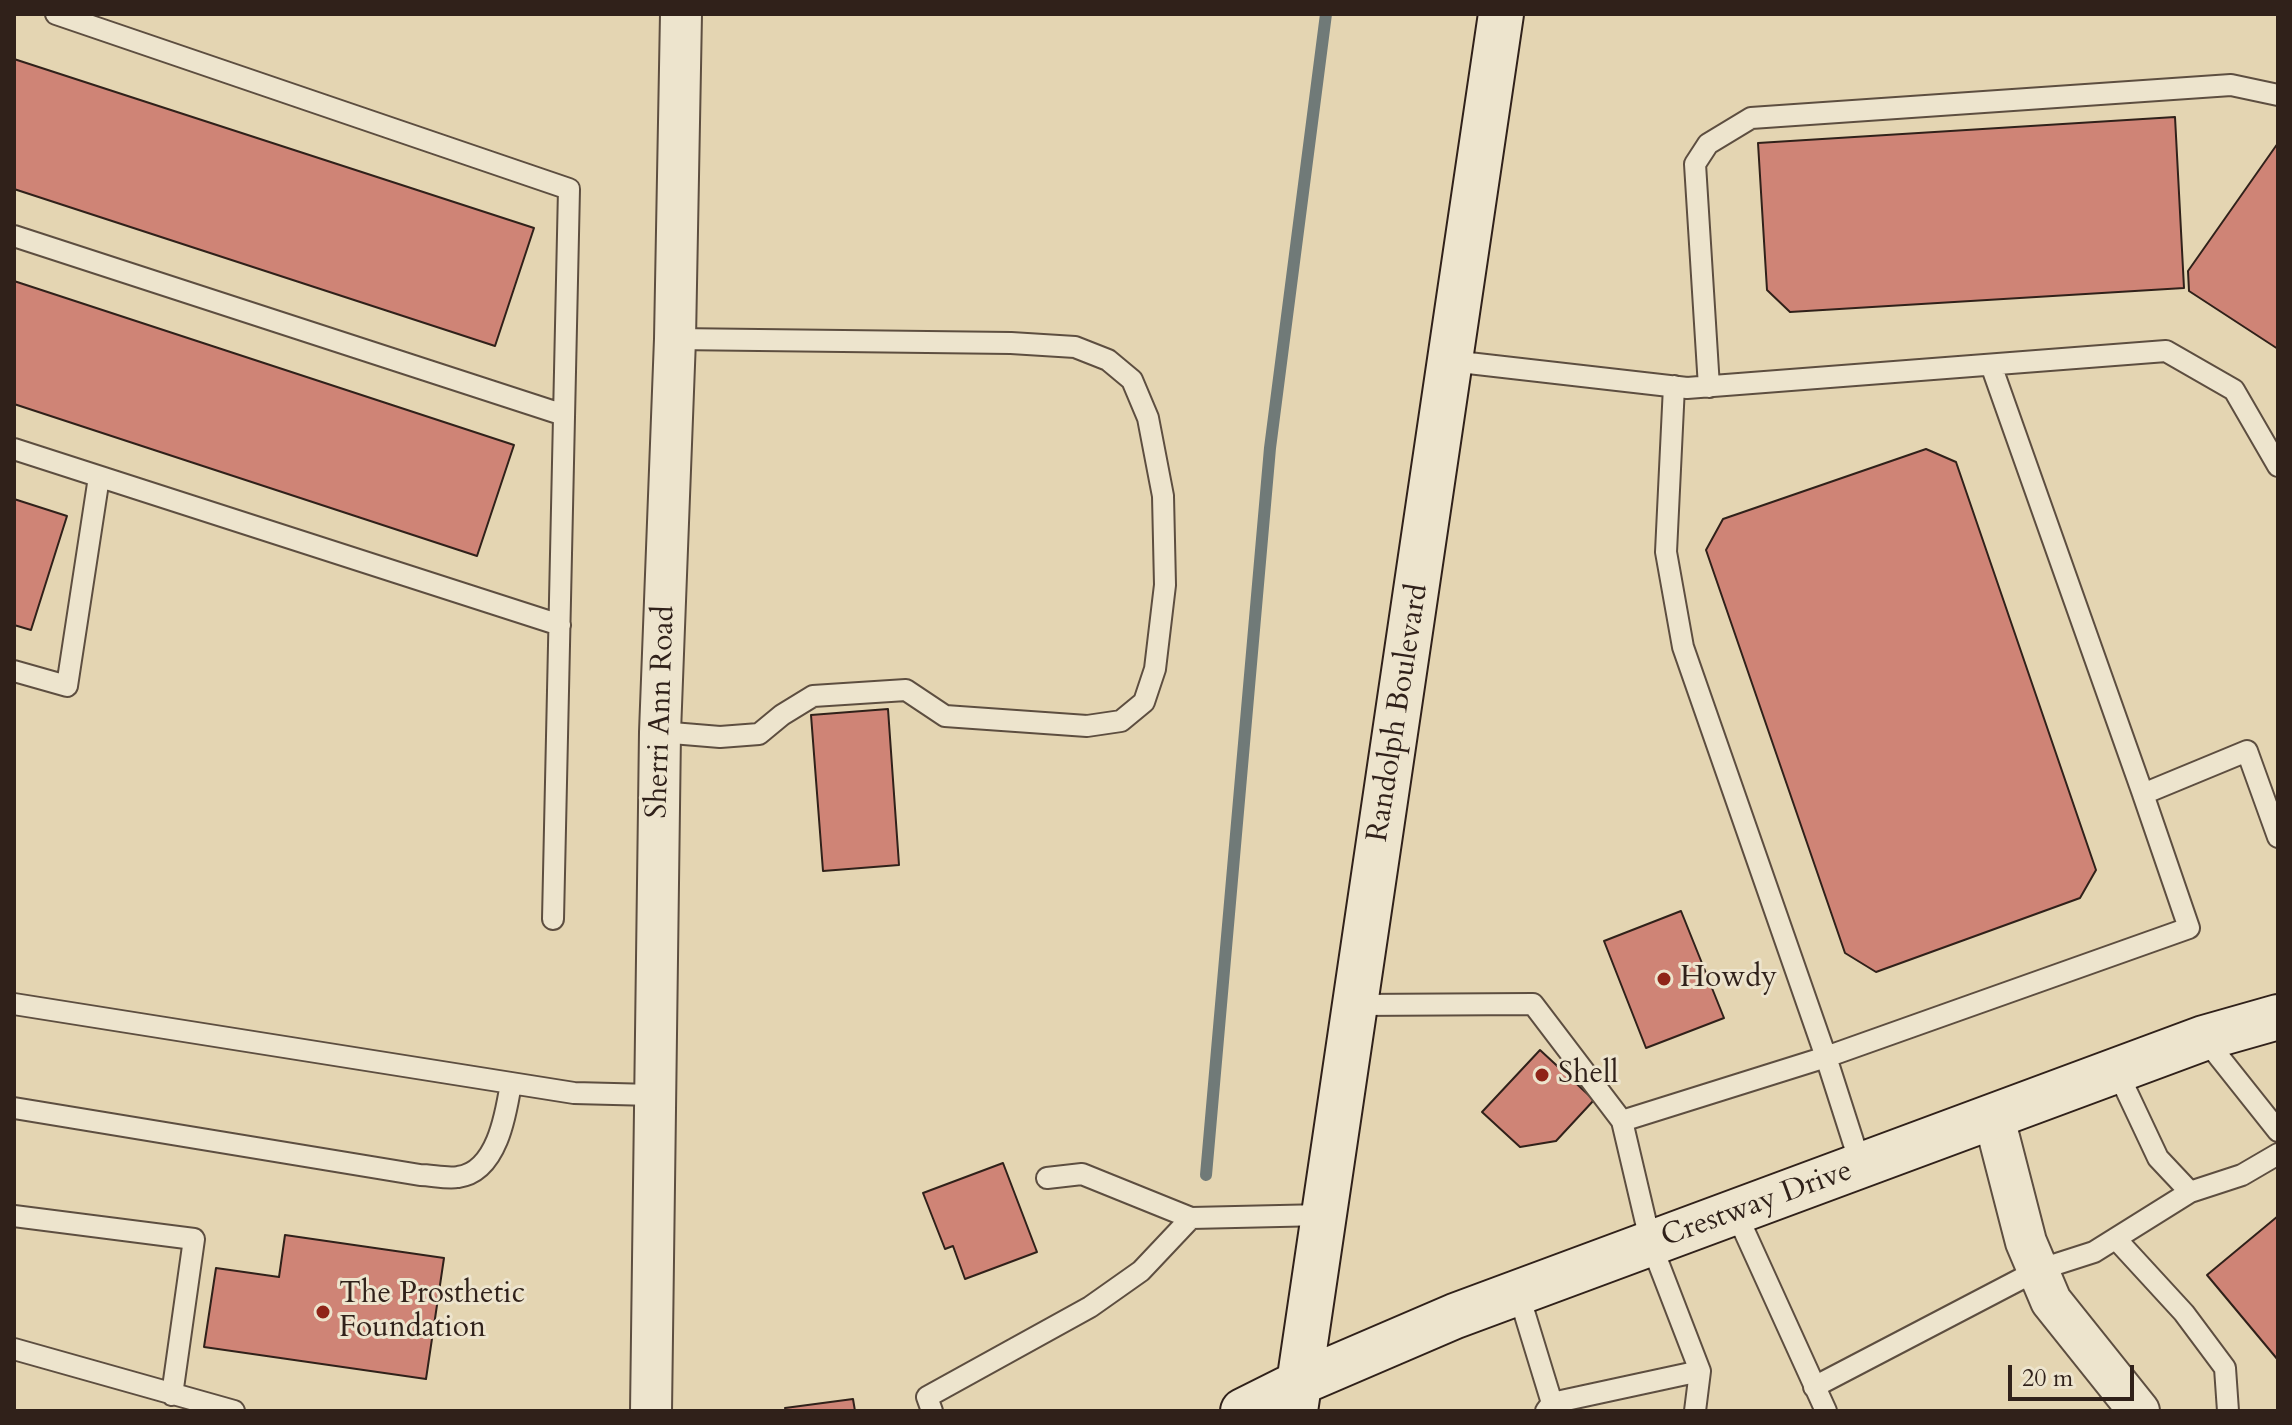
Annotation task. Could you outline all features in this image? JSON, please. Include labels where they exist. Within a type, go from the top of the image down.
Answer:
[{"type":"main road","name":"Randolph Boulevard","points":[[1297,1397],[1501,14]]},
{"type":"main road","name":"Crestway Drive","points":[[1243,1411],[1297,1397],[1455,1316],[1518,1292],[2204,1038],[2278,1017]]},
{"type":"street","name":"Sherri Ann Road","points":[[651,1411],[660,732],[675,339],[681,14]]},
{"type":"street","points":[[1994,1118],[2026,1242],[2051,1301],[2139,1411]]},
{"type":"lane","points":[[56,14],[569,189],[553,919]]},
{"type":"lane","points":[[1709,387],[1695,164],[1708,144],[1751,118],[2231,85],[2278,95]]},
{"type":"lane","points":[[14,236],[564,415]]},
{"type":"lane","points":[[660,732],[720,737],[759,734],[813,696],[906,690],[945,716],[1087,726],[1121,721],[1144,702],[1155,669],[1165,585],[1163,496],[1148,418],[1132,380],[1108,360],[1075,347],[1011,343],[675,339]]},
{"type":"lane","points":[[1451,361],[1674,386],[1709,387],[2166,351],[2234,390],[2278,466]]},
{"type":"lane","points":[[1622,1121],[1826,1057],[2189,928],[1991,365]]},
{"type":"lane","points":[[1674,386],[1666,552],[1683,647],[1861,1166]]},
{"type":"lane","points":[[14,449],[560,625]]},
{"type":"lane","points":[[14,671],[67,686],[99,477]]},
{"type":"lane","points":[[2143,794],[2247,751],[2278,837]]},
{"type":"lane","points":[[14,1004],[574,1093],[653,1095]]},
{"type":"lane","points":[[1355,1005],[1533,1004],[1622,1121],[1651,1244],[1700,1371],[1695,1411]]},
{"type":"lane","points":[[2204,1038],[2278,1131]]},
{"type":"lane","points":[[2117,1071],[2158,1158],[2190,1192]]},
{"type":"lane","points":[[14,1108],[420,1175],[460,1177],[484,1161],[494,1146],[505,1125],[511,1083]]},
{"type":"lane","points":[[1814,1387],[2038,1270],[2094,1252],[2190,1192],[2242,1175],[2278,1154]]},
{"type":"lane","points":[[1047,1178],[1082,1174],[1191,1218],[1324,1215]]},
{"type":"lane","points":[[1736,1213],[1826,1411]]},
{"type":"lane","points":[[14,1216],[194,1239],[172,1395]]},
{"type":"lane","points":[[932,1411],[927,1397],[1090,1307],[1141,1271],[1191,1218]]},
{"type":"lane","points":[[2116,1239],[2184,1313],[2225,1368],[2228,1411]]},
{"type":"lane","points":[[1518,1292],[1549,1407],[1700,1371]]},
{"type":"lane","points":[[14,1349],[234,1411]]},
{"type":"building","points":[[14,59],[534,228],[495,346],[14,189]]},
{"type":"building","points":[[2175,117],[2184,288],[1790,312],[1767,290],[1758,143]]},
{"type":"building","points":[[2278,143],[2278,349],[2189,291],[2188,271]]},
{"type":"building","points":[[14,281],[514,445],[477,556],[14,404]]},
{"type":"building","points":[[1926,449],[1956,462],[2096,870],[2080,898],[1876,972],[1845,953],[1706,550],[1723,519]]},
{"type":"building","points":[[14,499],[67,516],[31,630],[14,625]]},
{"type":"building","points":[[888,709],[899,865],[823,871],[811,715]]},
{"type":"building","name":"Howdy","points":[[1681,911],[1724,1018],[1646,1048],[1604,941]]},
{"type":"building","name":"Shell","points":[[1540,1050],[1594,1100],[1556,1141],[1520,1147],[1482,1112]]},
{"type":"building","points":[[1003,1163],[1037,1252],[965,1279],[953,1246],[945,1249],[923,1193]]},
{"type":"building","points":[[2278,1216],[2278,1360],[2207,1275]]},
{"type":"building","name":"The Prosthetic Foundation","points":[[285,1235],[444,1258],[426,1379],[204,1347],[216,1268],[279,1277]]},
{"type":"building","points":[[853,1399],[855,1411],[786,1411],[785,1408]]},
{"type":"waterway","points":[[1206,1175],[1270,448],[1326,14]]},
{"type":"place","name":"Howdy","points":[[1664,979]]},
{"type":"place","name":"Shell","points":[[1542,1075]]},
{"type":"place","name":"The Prosthetic Foundation","points":[[323,1312]]}]
